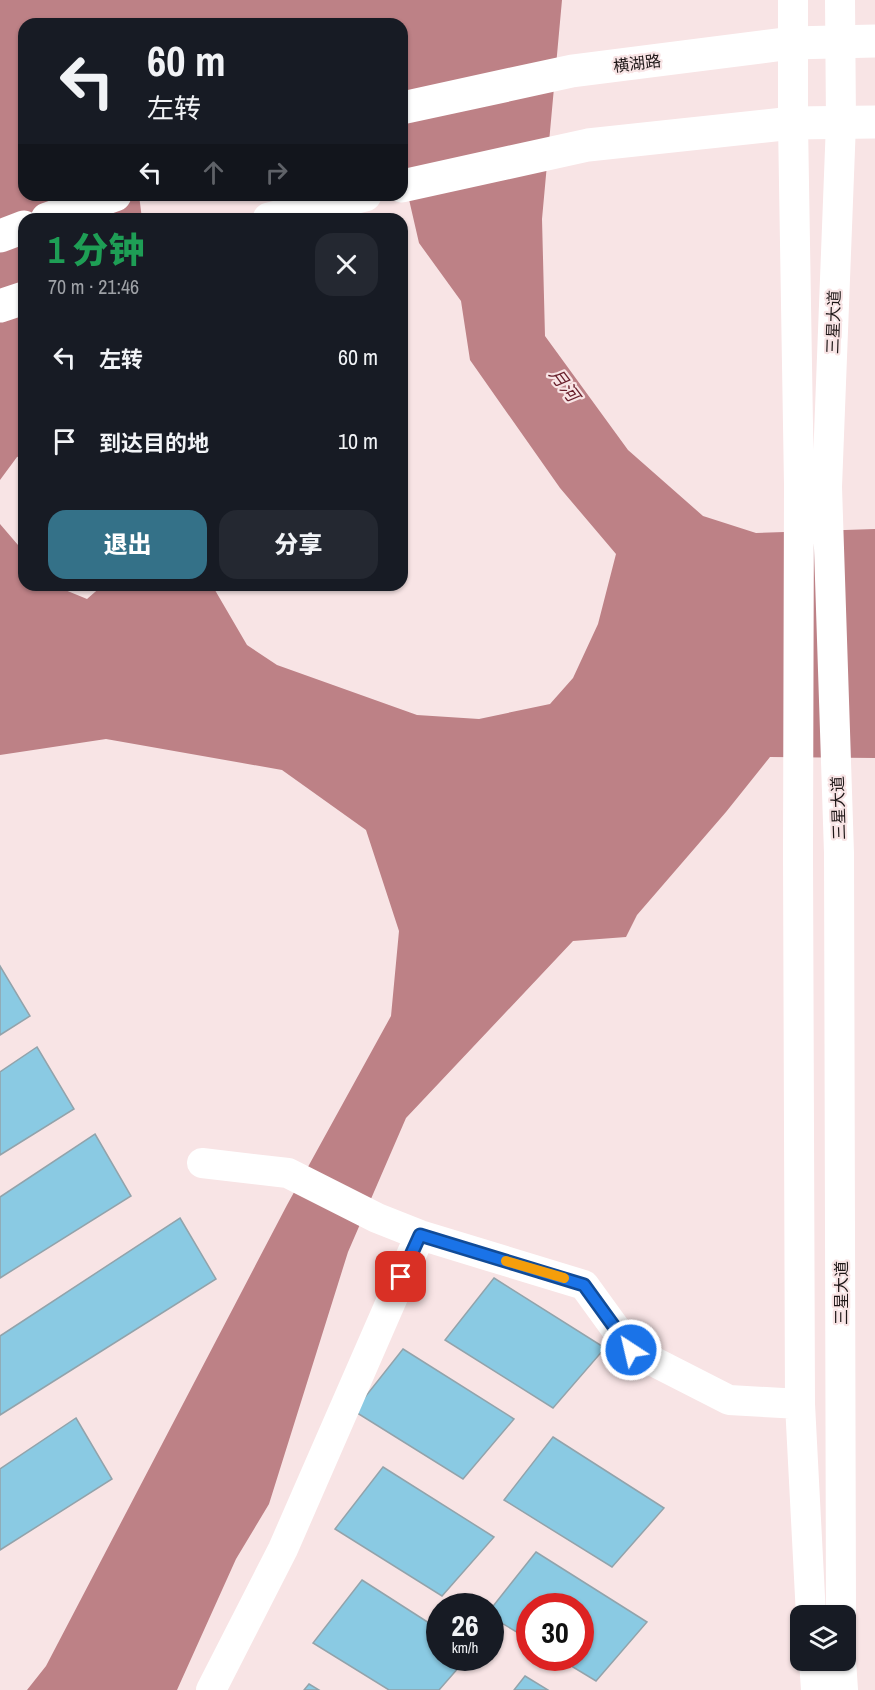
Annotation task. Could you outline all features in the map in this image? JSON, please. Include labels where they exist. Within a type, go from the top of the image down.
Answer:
[{"type":"highway","name":"横湖路","points":[[408,107],[572,71],[792,44],[875,41]]},
{"type":"highway","points":[[408,185],[588,145],[793,123],[875,122]]},
{"type":"highway","points":[[64,213],[98,201]]},
{"type":"highway","points":[[293,213],[341,201]]},
{"type":"highway","points":[[0,236],[18,229]]},
{"type":"highway","points":[[0,306],[18,300]]},
{"type":"street","name":"三星大道","points":[[793,0],[793,123],[813,486],[839,853],[841,1605]]},
{"type":"street","name":"三星大道","points":[[810,1605],[800,1404],[798,856],[813,486],[841,123],[840,0]]},
{"type":"street","points":[[202,1163],[288,1173],[377,1218],[420,1235],[584,1285],[631,1350],[729,1400],[800,1404]]},
{"type":"street","points":[[211,1690],[283,1549],[420,1235]]},
{"type":"street","points":[[815,1671],[816,1690]]},
{"type":"street","points":[[842,1671],[843,1690]]},
{"type":"water","name":"月河","points":[[0,0],[562,0],[542,219],[545,336],[628,450],[703,516],[756,533],[875,529],[875,758],[770,757],[637,915],[626,937],[573,941],[406,1118],[348,1252],[269,1504],[236,1559],[177,1690],[27,1690],[46,1666],[287,1205],[391,1016],[399,931],[366,830],[282,770],[106,739],[0,755],[0,524],[18,545],[18,591],[68,591],[87,599],[96,591],[216,591],[247,645],[277,665],[417,715],[479,719],[550,704],[573,678],[598,624],[616,554],[560,488],[470,360],[461,301],[419,243],[408,195],[408,18],[18,18],[18,201],[140,201],[141,213],[18,213],[18,457],[0,480]]},
{"type":"building","points":[[0,966],[30,1016],[0,1035]]},
{"type":"building","points":[[37,1047],[74,1109],[0,1155],[0,1072]]},
{"type":"building","points":[[95,1134],[131,1196],[0,1278],[0,1197]]},
{"type":"building","points":[[180,1218],[216,1279],[0,1415],[0,1336]]},
{"type":"building","points":[[494,1278],[605,1348],[553,1408],[445,1340]]},
{"type":"building","points":[[403,1349],[514,1419],[463,1479],[354,1411]]},
{"type":"building","points":[[76,1418],[112,1479],[0,1550],[0,1469]]},
{"type":"building","points":[[553,1437],[664,1508],[612,1567],[504,1500]]},
{"type":"building","points":[[383,1467],[494,1537],[445,1593],[437,1593],[335,1529]]},
{"type":"building","points":[[536,1552],[647,1622],[596,1681],[579,1671],[594,1671],[594,1593],[516,1593],[516,1632],[504,1624],[503,1593]]},
{"type":"building","points":[[362,1580],[426,1621],[426,1671],[456,1671],[439,1690],[389,1690],[313,1643]]},
{"type":"building","points":[[525,1676],[548,1690],[514,1690]]},
{"type":"building","points":[[309,1684],[319,1690],[304,1690]]},
{"type":"slow traffic","points":[[506,1261],[564,1278]]},
{"type":"route","points":[[401,1277],[420,1235],[584,1285],[631,1350]]}]
